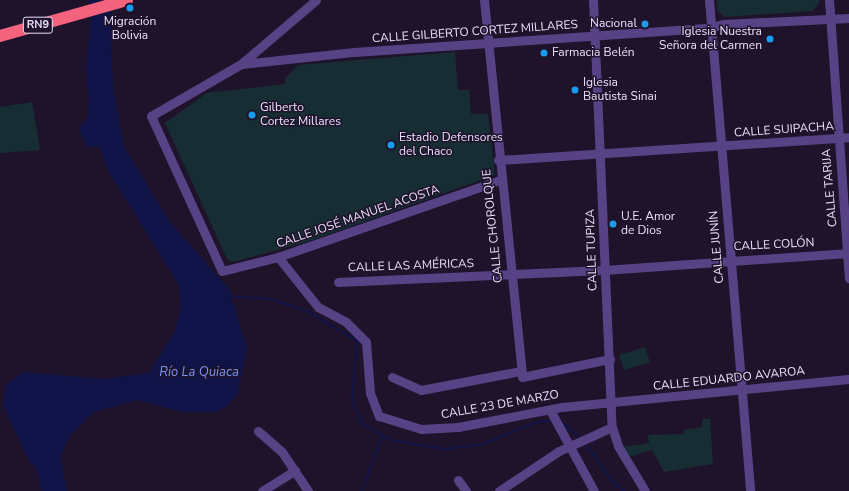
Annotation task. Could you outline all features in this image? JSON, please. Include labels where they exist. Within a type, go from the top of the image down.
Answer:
[{"type":"highway","name":"RN9","points":[[0,36],[123,1]]},
{"type":"street","points":[[241,64],[316,0]]},
{"type":"street","name":"CALLE CHOROLQUE","points":[[484,0],[498,160],[521,374]]},
{"type":"street","name":"CALLE TUPIZA","points":[[593,0],[612,427],[618,446],[645,491]]},
{"type":"street","name":"CALLE JUNÍN","points":[[709,0],[710,28],[750,491]]},
{"type":"street","name":"CALLE TARIJA","points":[[829,0],[849,278]]},
{"type":"street","name":"CALLE GILBERTO CORTEZ MILLARES","points":[[241,64],[710,28],[724,24],[849,18]]},
{"type":"street","name":"CALLE JOSÉ MANUEL ACOSTA","points":[[241,64],[151,116],[222,271],[278,257],[500,180]]},
{"type":"street","name":"CALLE SUIPACHA","points":[[720,147],[849,137]]},
{"type":"street","points":[[498,160],[720,147]]},
{"type":"street","name":"CALLE COLÓN","points":[[604,270],[730,259],[848,254]]},
{"type":"street","name":"CALLE 23 DE MARZO","points":[[278,257],[318,307],[346,322],[366,342],[370,393],[379,416],[421,429],[458,427],[550,410],[612,403]]},
{"type":"street","name":"CALLE LAS AMÉRICAS","points":[[338,282],[604,270]]},
{"type":"street","points":[[392,377],[421,390],[610,360]]},
{"type":"street","name":"CALLE EDUARDO AVAROA","points":[[612,403],[849,379]]},
{"type":"street","points":[[550,410],[567,447],[594,491]]},
{"type":"street","points":[[499,491],[567,447],[612,427]]},
{"type":"street","points":[[258,431],[270,438],[295,470],[308,491]]},
{"type":"street","points":[[262,491],[295,470]]},
{"type":"street","points":[[458,480],[466,491]]},
{"type":"shaded area","points":[[717,0],[819,0],[819,3],[812,11],[724,17],[717,10]]},
{"type":"shaded area","name":"Estadio Defensores del Chaco","points":[[455,52],[458,90],[469,90],[471,114],[488,114],[495,175],[310,241],[233,262],[227,259],[165,123],[207,93],[285,84],[285,78],[298,65]]},
{"type":"shaded area","points":[[32,102],[40,150],[0,153],[0,107]]},
{"type":"shaded area","points":[[645,347],[650,362],[624,370],[619,355]]},
{"type":"shaded area","points":[[702,419],[710,419],[713,464],[664,472],[652,450],[629,457],[624,447],[649,443],[648,435],[684,434],[683,430],[702,427]]},
{"type":"water","name":"Río La Quiaca","points":[[89,0],[110,0],[113,87],[124,147],[170,222],[229,289],[247,349],[237,395],[226,407],[216,412],[182,412],[138,400],[94,412],[70,435],[60,457],[67,491],[42,491],[36,468],[29,461],[3,406],[6,385],[22,372],[105,379],[149,373],[175,331],[181,307],[179,285],[107,169],[100,147],[87,147],[79,129],[88,117],[89,98],[86,70],[91,17]]},
{"type":"waterway","points":[[228,296],[271,299],[309,312],[357,341],[352,400],[362,424],[391,440],[445,449],[480,445],[537,422],[552,421]]},
{"type":"waterway","points":[[561,422],[578,436]]},
{"type":"waterway","points":[[362,491],[382,436]]},
{"type":"waterway","points":[[586,445],[613,482],[624,491]]},
{"type":"place","name":"Migración Bolivia","points":[[130,8]]},
{"type":"place","name":"Nacional","points":[[645,24]]},
{"type":"place","name":"Iglesia Nuestra Señora del Carmen","points":[[770,39]]},
{"type":"place","name":"Farmacia Belén","points":[[544,53]]},
{"type":"place","name":"Iglesia Bautista Sinai","points":[[575,90]]},
{"type":"place","name":"Gilberto Cortez Millares","points":[[252,115]]},
{"type":"place","name":"Estadio Defensores del Chaco","points":[[391,145]]},
{"type":"place","name":"U.E. Amor de Dios","points":[[613,224]]}]
